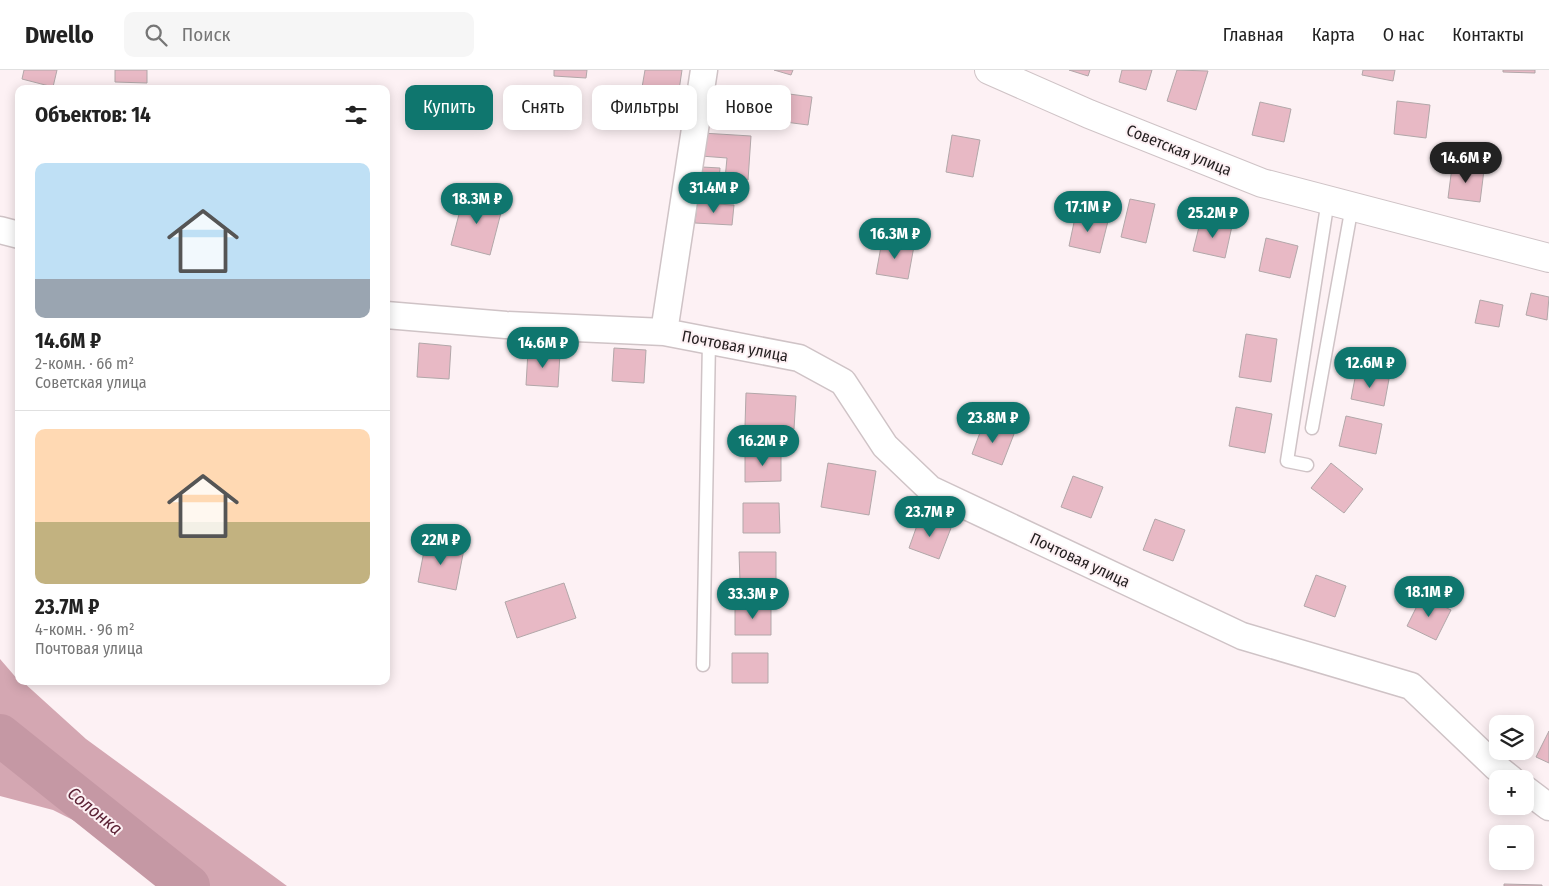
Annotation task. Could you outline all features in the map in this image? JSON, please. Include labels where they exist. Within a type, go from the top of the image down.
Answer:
[{"type":"main road","name":"Советская улица","points":[[990,70],[1089,114],[1262,183],[1549,258]]},
{"type":"street","points":[[664,332],[704,70]]},
{"type":"street","points":[[0,230],[15,233]]},
{"type":"street","name":"Почтовая улица","points":[[390,316],[506,325],[664,332],[799,358],[843,382],[884,446],[930,489],[1242,636],[1411,686],[1500,770]]},
{"type":"street","points":[[1534,796],[1549,807]]},
{"type":"lane","points":[[1312,428],[1340,203]]},
{"type":"lane","points":[[1306,465],[1286,461],[1340,203]]},
{"type":"lane","points":[[703,665],[708,341]]},
{"type":"shaded area","points":[[0,659],[15,676],[15,685],[26,685],[86,739],[287,886],[157,886],[75,821],[53,810],[0,796]]},
{"type":"building","points":[[24,70],[57,70],[53,85],[45,85],[22,79]]},
{"type":"building","points":[[115,70],[147,70],[147,83],[115,82]]},
{"type":"building","points":[[554,70],[587,70],[586,78],[554,76]]},
{"type":"building","points":[[645,70],[682,70],[680,85],[642,85]]},
{"type":"building","points":[[774,70],[793,70],[791,75]]},
{"type":"building","points":[[1069,70],[1090,70],[1088,76]]},
{"type":"building","points":[[1122,70],[1152,70],[1146,90],[1119,82]]},
{"type":"building","points":[[1177,70],[1208,71],[1196,110],[1167,101]]},
{"type":"building","points":[[1363,70],[1395,70],[1393,81],[1362,75]]},
{"type":"building","points":[[1503,70],[1535,70],[1535,73],[1503,72]]},
{"type":"building","points":[[791,94],[812,97],[808,125],[791,123]]},
{"type":"building","points":[[1397,101],[1430,105],[1426,138],[1394,134]]},
{"type":"building","points":[[1260,102],[1291,109],[1284,142],[1252,135]]},
{"type":"building","points":[[702,133],[751,136],[748,180],[725,179],[727,158],[701,156]]},
{"type":"building","points":[[952,135],[980,140],[973,177],[946,172]]},
{"type":"building","points":[[702,167],[720,168],[718,198],[699,196]]},
{"type":"building","points":[[1452,167],[1484,170],[1480,202],[1448,198]]},
{"type":"building","points":[[464,195],[503,205],[490,255],[451,245]]},
{"type":"building","points":[[1130,199],[1155,204],[1146,243],[1121,237]]},
{"type":"building","points":[[697,203],[734,205],[732,225],[695,223]]},
{"type":"building","points":[[1076,213],[1108,221],[1100,253],[1069,246]]},
{"type":"building","points":[[1201,219],[1232,226],[1225,258],[1193,251]]},
{"type":"building","points":[[1266,238],[1298,246],[1290,278],[1259,271]]},
{"type":"building","points":[[882,241],[914,246],[908,279],[876,274]]},
{"type":"building","points":[[1531,293],[1549,297],[1547,320],[1526,315]]},
{"type":"building","points":[[1480,300],[1503,305],[1499,327],[1475,323]]},
{"type":"building","points":[[1246,334],[1277,339],[1271,382],[1239,377]]},
{"type":"building","points":[[419,343],[451,346],[449,379],[417,377]]},
{"type":"building","points":[[614,348],[646,350],[644,383],[612,381]]},
{"type":"building","points":[[528,351],[560,354],[558,387],[526,385]]},
{"type":"building","points":[[1356,373],[1389,379],[1384,406],[1351,399]]},
{"type":"building","points":[[746,393],[796,396],[794,429],[745,426]]},
{"type":"building","points":[[1236,407],[1272,414],[1265,453],[1229,446]]},
{"type":"building","points":[[1346,416],[1382,424],[1376,454],[1339,446]]},
{"type":"building","points":[[984,422],[1014,434],[1002,465],[972,454]]},
{"type":"building","points":[[745,452],[781,452],[781,481],[745,482]]},
{"type":"building","points":[[828,463],[876,471],[869,515],[821,507]]},
{"type":"building","points":[[1331,463],[1363,489],[1344,513],[1311,488]]},
{"type":"building","points":[[1073,476],[1103,487],[1091,518],[1061,507]]},
{"type":"building","points":[[743,503],[779,503],[780,533],[743,533]]},
{"type":"building","points":[[920,517],[951,528],[939,559],[909,548]]},
{"type":"building","points":[[1155,519],[1185,530],[1173,561],[1143,550]]},
{"type":"building","points":[[426,541],[464,549],[456,590],[418,582]]},
{"type":"building","points":[[739,552],[776,552],[776,582],[740,582]]},
{"type":"building","points":[[1316,575],[1346,586],[1335,617],[1304,606]]},
{"type":"building","points":[[564,583],[576,618],[517,638],[505,602]]},
{"type":"building","points":[[1422,596],[1451,610],[1436,640],[1407,626]]},
{"type":"building","points":[[771,605],[771,635],[735,635],[735,606]]},
{"type":"building","points":[[732,653],[768,653],[768,683],[732,683]]},
{"type":"building","points":[[1549,731],[1549,763],[1536,757]]},
{"type":"building","points":[[1504,884],[1542,885],[1542,886],[1504,886]]},
{"type":"waterway","name":"Солонка","points":[[0,735],[189,886]]}]
